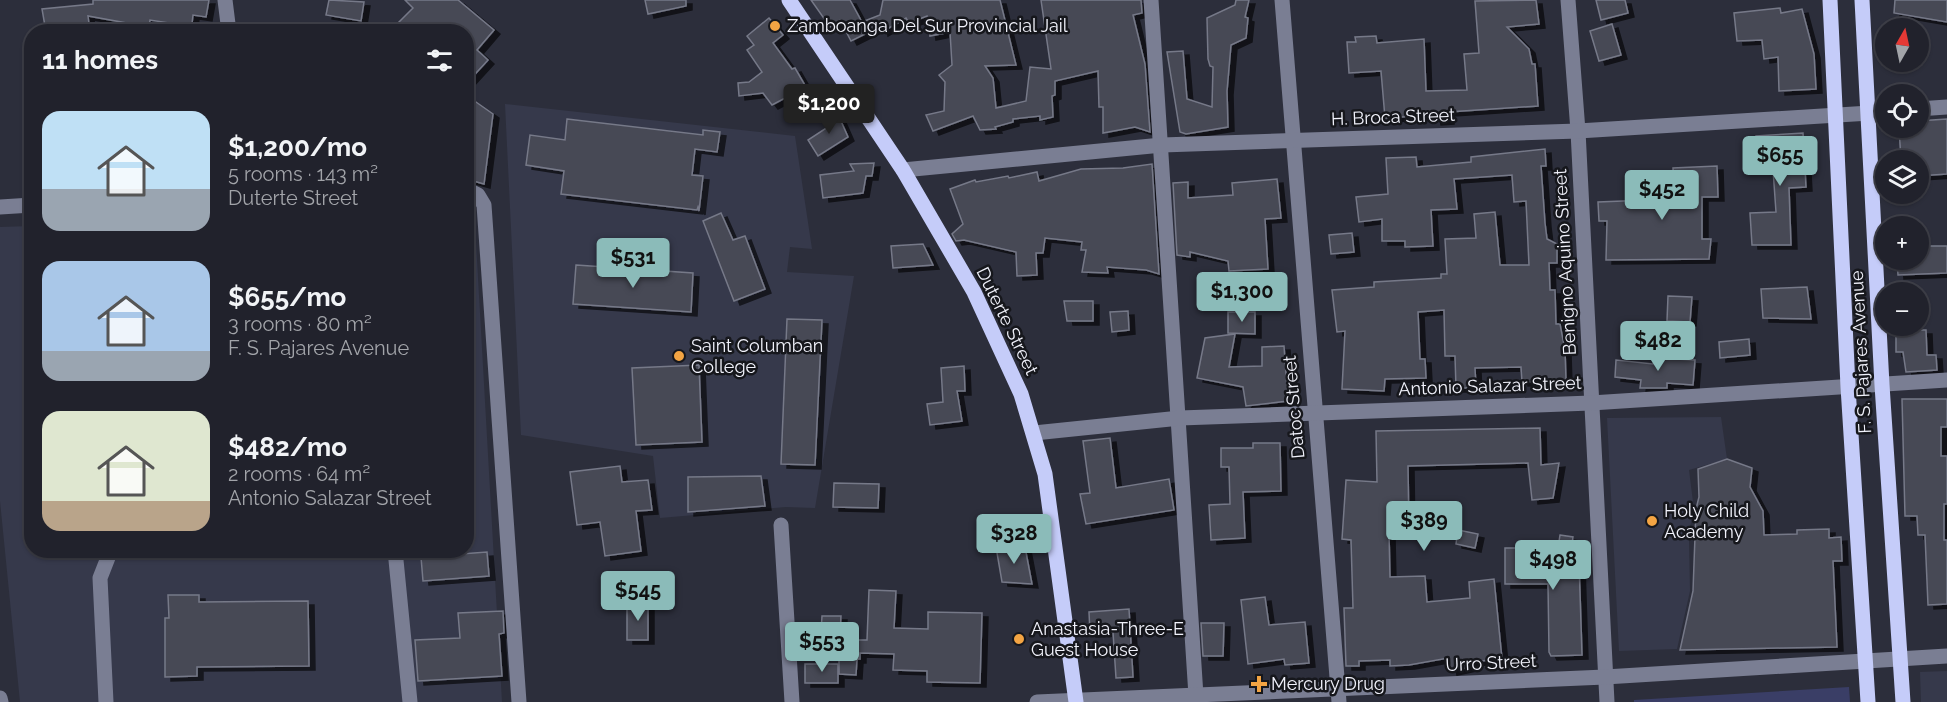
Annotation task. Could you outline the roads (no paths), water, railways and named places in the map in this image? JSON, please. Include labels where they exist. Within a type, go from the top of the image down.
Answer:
[{"type":"main road","name":"Duterte Street","points":[[789,0],[903,170],[974,292],[1002,349],[1034,433],[1050,504],[1076,701]]},
{"type":"main road","name":"F. S. Pajares Avenue","points":[[1830,0],[1848,387],[1868,702]]},
{"type":"main road","name":"F. S. Pajares Avenue","points":[[1862,0],[1882,386],[1903,702]]},
{"type":"street","points":[[225,0],[229,24]]},
{"type":"street","points":[[1151,0],[1180,418],[1196,696]]},
{"type":"street","name":"Datoc Street","points":[[1282,0],[1313,411],[1338,696]]},
{"type":"street","name":"Benigno Aquino Street","points":[[1568,0],[1578,131],[1607,702]]},
{"type":"street","points":[[1929,108],[1947,107]]},
{"type":"street","name":"H. Broca Street","points":[[903,170],[1162,145],[1578,131],[1875,113]]},
{"type":"street","points":[[474,193],[484,205],[519,702]]},
{"type":"street","points":[[0,207],[24,206]]},
{"type":"street","name":"Antonio Salazar Street","points":[[1034,433],[1180,418],[1313,411],[1591,402],[1882,386],[1947,380]]},
{"type":"street","points":[[781,525],[792,702]]},
{"type":"street","points":[[106,702],[100,578],[108,558]]},
{"type":"street","points":[[396,558],[410,702]]},
{"type":"street","name":"Urro Street","points":[[1037,702],[1196,696],[1338,696],[1947,656]]},
{"type":"street","points":[[0,698],[1,702]]},
{"type":"place","name":"Zamboanga Del Sur Provincial Jail","points":[[775,26]]},
{"type":"place","name":"Saint Columban College","points":[[679,356]]},
{"type":"place","name":"Holy Child Academy","points":[[1652,521]]},
{"type":"place","name":"Anastasia-Three-E Guest House","points":[[1019,639]]},
{"type":"place","name":"Mercury Drug","points":[[1259,684]]}]
